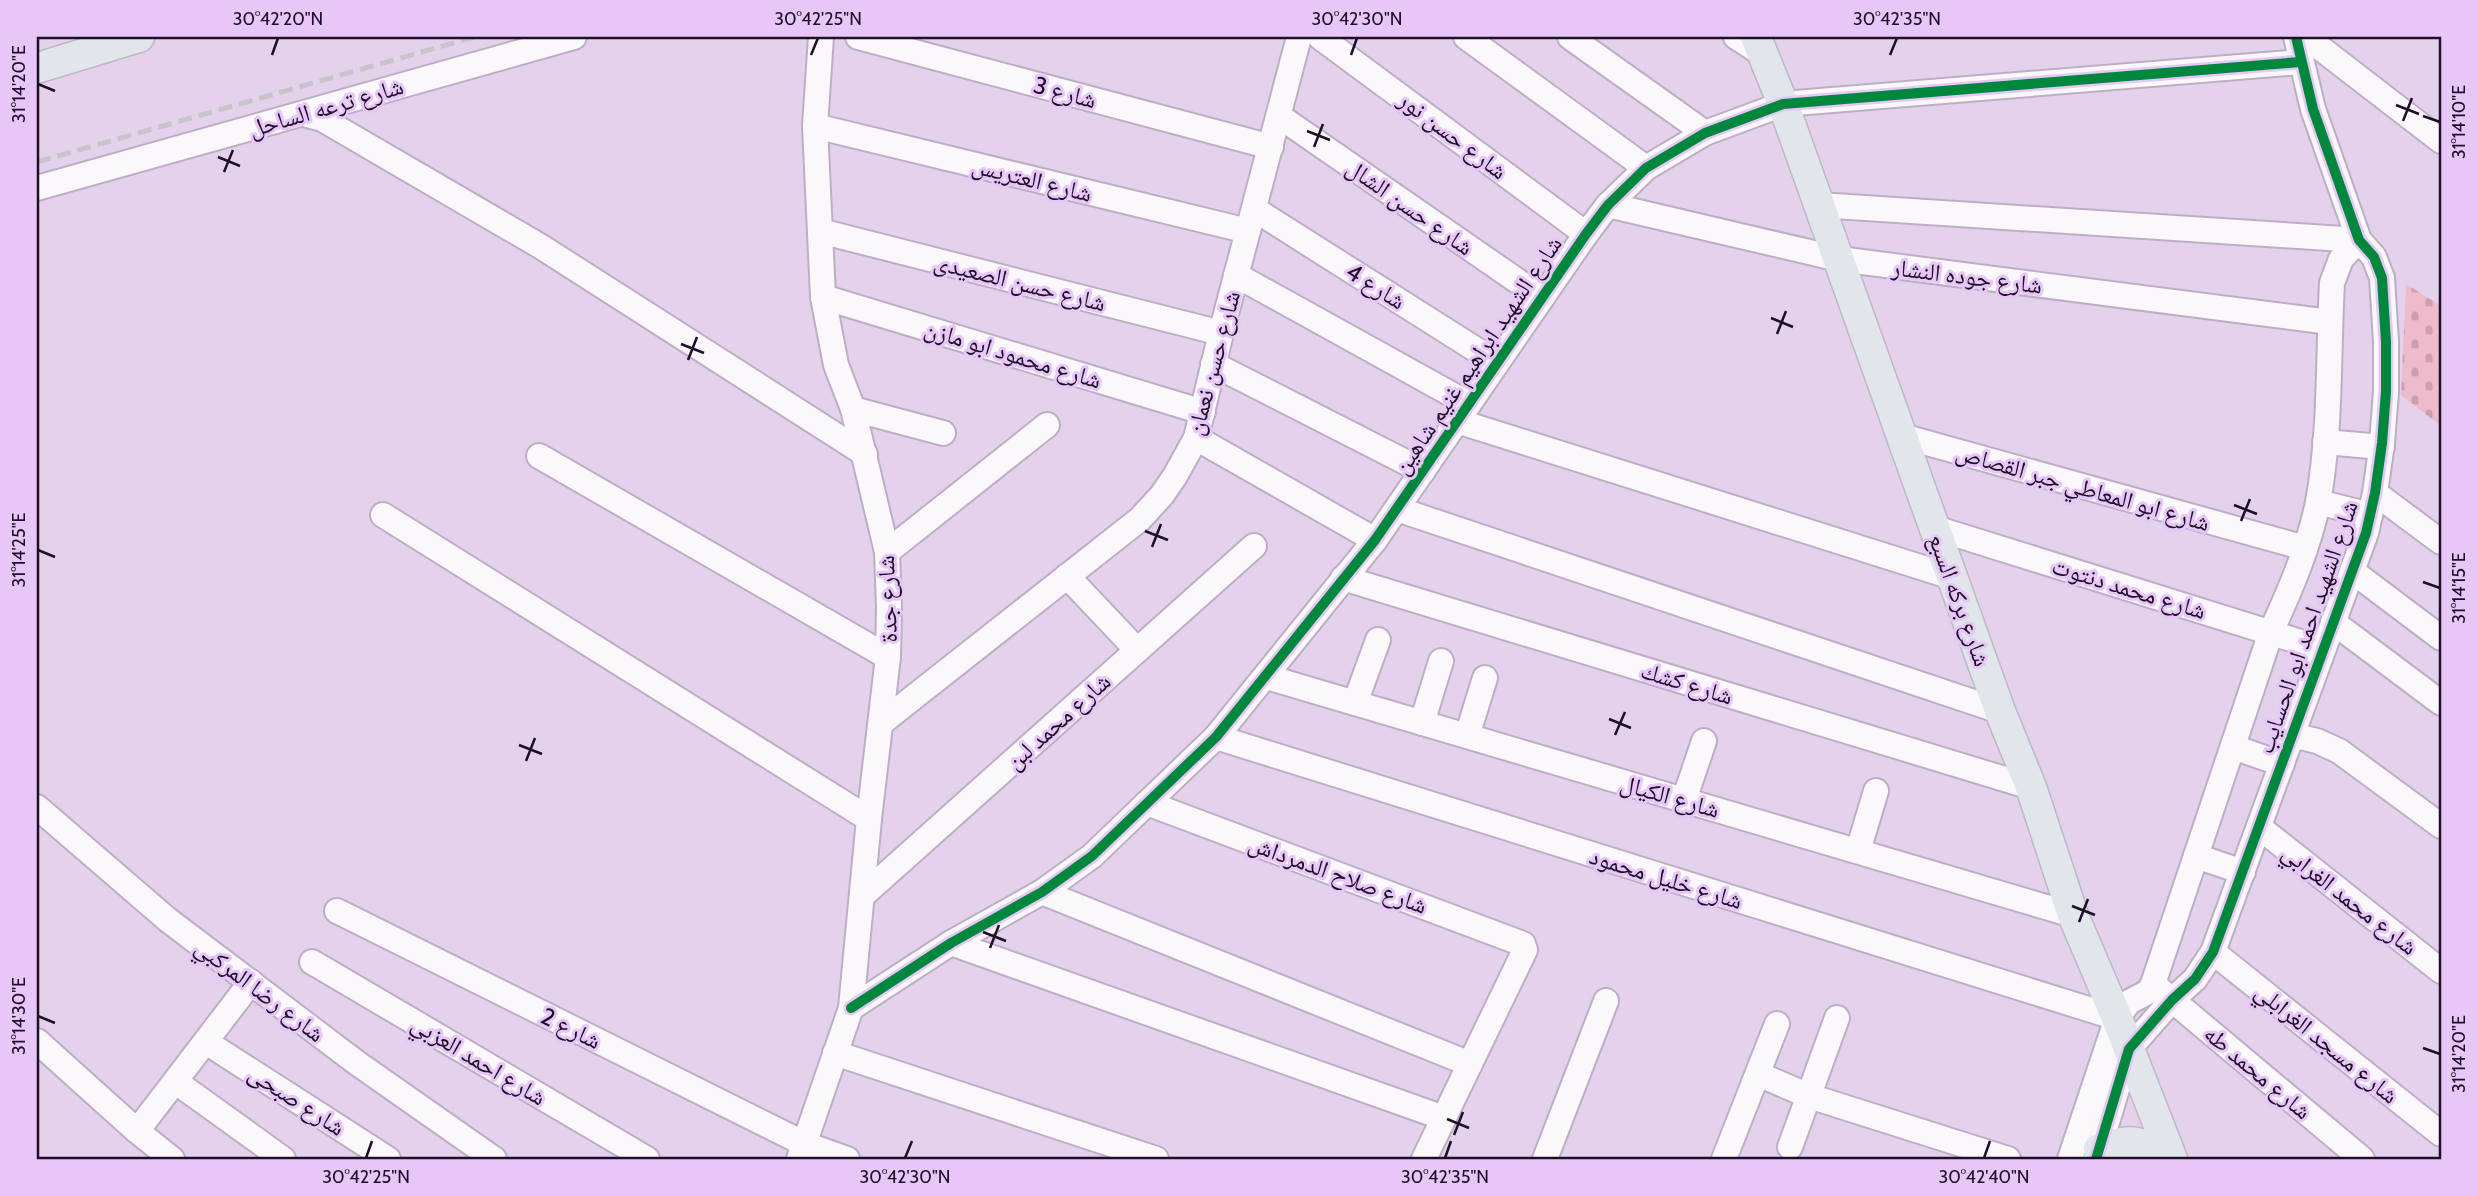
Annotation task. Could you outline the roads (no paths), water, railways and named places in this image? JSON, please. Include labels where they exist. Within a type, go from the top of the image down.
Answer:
[{"type":"main road","points":[[37,68],[139,37]]},
{"type":"main road","name":"شارع بركه السبع","points":[[1760,46],[2000,711],[2031,787],[2073,915],[2117,1018],[2171,1159]]},
{"type":"main road","points":[[2098,1154],[2118,1142],[2137,1142],[2156,1148],[2171,1159]]},
{"type":"street","name":"شارع ترعه الساحل","points":[[37,188],[574,37]]},
{"type":"street","name":"شارع جدة","points":[[802,1152],[851,1008],[888,657],[887,552],[853,409],[836,365],[823,297],[815,126],[821,37]]},
{"type":"street","name":"شارع 3","points":[[858,37],[1271,147]]},
{"type":"street","name":"شارع حسن نعمان","points":[[881,723],[1140,519],[1175,476],[1196,438],[1299,37]]},
{"type":"street","name":"شارع حسن نور","points":[[1320,37],[1586,234]]},
{"type":"street","points":[[1465,37],[1646,169]]},
{"type":"street","points":[[1570,37],[1705,133]]},
{"type":"street","points":[[1736,37],[1760,46]]},
{"type":"street","name":"شارع الشهيد احمد ابو الحسايب","points":[[2098,1154],[2129,1049],[2172,1000],[2195,979],[2213,952],[2366,533],[2373,504],[2382,447],[2386,393],[2382,278],[2374,257],[2359,240],[2313,109],[2296,37]]},
{"type":"street","points":[[2306,37],[2441,141]]},
{"type":"street","name":"شارع الشهيد ابراهيم غنيم شاهين","points":[[851,1008],[951,943],[1042,892],[1092,856],[1216,737],[1375,540],[1586,234],[1608,205],[1646,169],[1705,133],[1783,104],[2300,62]]},
{"type":"street","points":[[303,114],[322,120],[540,246],[864,454]]},
{"type":"street","name":"شارع حسن الشال","points":[[1279,116],[1542,298]]},
{"type":"street","name":"شارع العتريس","points":[[815,126],[1251,220]]},
{"type":"street","name":"شارع جوده النشار","points":[[1608,205],[1839,259],[2330,322]]},
{"type":"street","points":[[1819,205],[2359,240]]},
{"type":"street","name":"شارع 4","points":[[1251,220],[1497,363]]},
{"type":"street","name":"شارع حسن الصعيدى","points":[[820,230],[1221,333]]},
{"type":"street","name":"شارع الشهيد احمد ابو الحسايب","points":[[2153,984],[2270,632],[2291,589],[2318,502],[2325,442],[2332,283],[2335,271],[2349,248],[2359,240]]},
{"type":"street","points":[[1236,275],[1463,413],[1952,577]]},
{"type":"street","name":"شارع محمود ابو مازن","points":[[823,297],[1203,412]]},
{"type":"street","points":[[1213,364],[1423,471]]},
{"type":"street","points":[[853,409],[943,433]]},
{"type":"street","points":[[887,552],[1047,425]]},
{"type":"street","name":"شارع ابو المعاطي جبر القصاص","points":[[1902,436],[2305,548]]},
{"type":"street","points":[[1196,438],[1375,540]]},
{"type":"street","points":[[2325,442],[2382,447]]},
{"type":"street","points":[[539,456],[888,657]]},
{"type":"street","points":[[2318,502],[2373,504],[2441,542]]},
{"type":"street","points":[[1397,509],[2000,711]]},
{"type":"street","points":[[383,515],[869,819]]},
{"type":"street","name":"شارع محمد دنتوت","points":[[1935,528],[2323,649]]},
{"type":"street","name":"شارع محمد لبن","points":[[862,896],[1254,546]]},
{"type":"street","points":[[2351,571],[2441,638]]},
{"type":"street","points":[[1067,576],[1137,650]]},
{"type":"street","name":"شارع كشك","points":[[1343,578],[2031,787]]},
{"type":"street","points":[[2333,622],[2441,703]]},
{"type":"street","points":[[1355,703],[1378,640]]},
{"type":"street","points":[[1422,723],[1441,661]]},
{"type":"street","name":"شارع الكيال","points":[[1267,677],[2073,915]]},
{"type":"street","points":[[1467,736],[1485,678]]},
{"type":"street","points":[[2292,735],[2317,741],[2339,751],[2441,826]]},
{"type":"street","name":"شارع خليل محمود","points":[[1216,737],[2117,1018]]},
{"type":"street","points":[[1684,800],[1704,741]]},
{"type":"street","points":[[2233,747],[2282,764]]},
{"type":"street","points":[[1858,851],[1875,791]]},
{"type":"street","name":"شارع صلاح الدمرداش","points":[[1147,803],[1520,942],[1525,950],[1470,1064]]},
{"type":"street","name":"شارع رضا المركبي","points":[[37,807],[168,920],[357,1063],[494,1159]]},
{"type":"street","name":"شارع محمد الغرابي","points":[[2259,827],[2441,971]]},
{"type":"street","points":[[2196,856],[2243,872]]},
{"type":"street","points":[[1042,892],[1470,1064],[1424,1159]]},
{"type":"street","name":"شارع 2","points":[[337,911],[802,1152],[847,1159]]},
{"type":"street","points":[[951,943],[1444,1118]]},
{"type":"street","name":"شارع مسجد الغرابلي","points":[[2213,952],[2441,1135]]},
{"type":"street","name":"شارع احمد العزبي","points":[[312,961],[647,1159]]},
{"type":"street","points":[[137,1131],[251,982]]},
{"type":"street","points":[[2070,1159],[2117,1018],[2129,1002],[2148,992],[2153,984]]},
{"type":"street","name":"شارع محمد طه","points":[[2153,984],[2362,1159]]},
{"type":"street","points":[[1545,1159],[1606,1001]]},
{"type":"street","points":[[1790,1147],[1837,1018]]},
{"type":"street","points":[[1724,1159],[1777,1024]]},
{"type":"street","points":[[37,1041],[172,1159]]},
{"type":"street","name":"شارع صبحى","points":[[206,1042],[388,1159]]},
{"type":"street","points":[[835,1053],[1156,1159]]},
{"type":"street","points":[[1758,1074],[1809,1096],[2008,1159]]},
{"type":"street","points":[[176,1082],[283,1159]]},
{"type":"railway","points":[[37,162],[474,37]]}]
